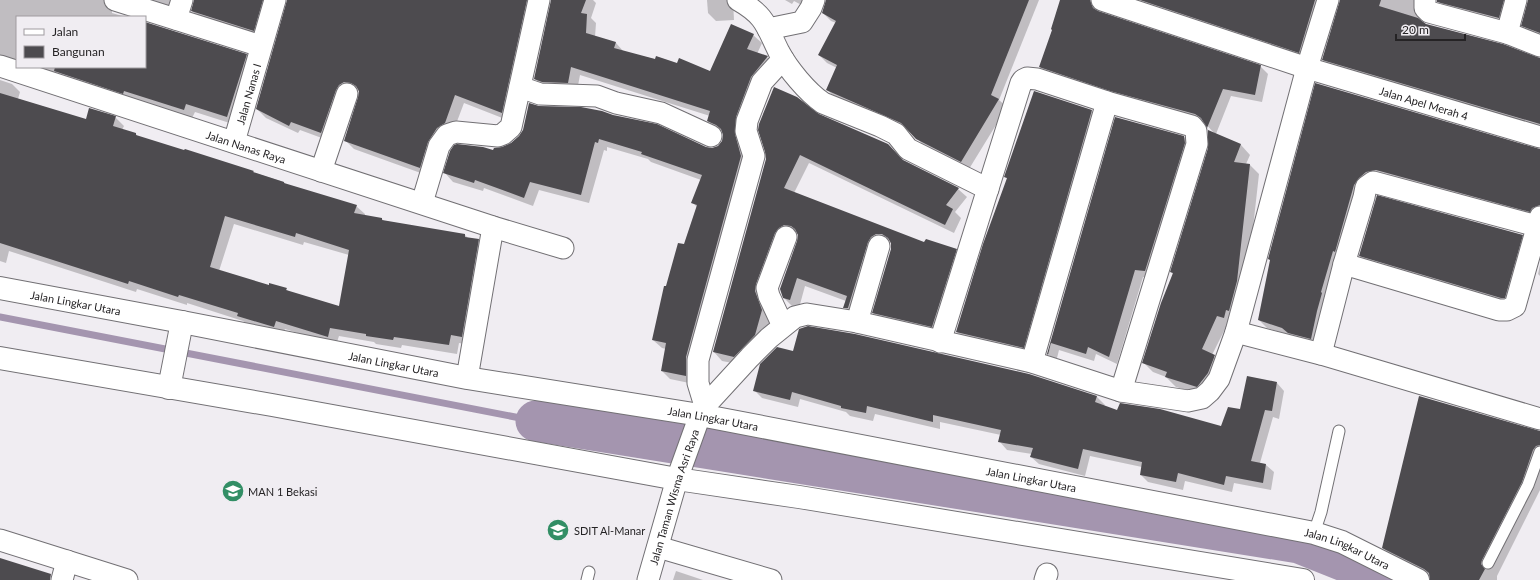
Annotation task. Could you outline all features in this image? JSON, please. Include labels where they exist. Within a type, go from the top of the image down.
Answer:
[{"type":"main road","name":"Jalan Lingkar Utara","points":[[0,288],[181,331],[467,378],[702,410],[1314,533],[1342,542],[1418,580]]},
{"type":"main road","points":[[170,380],[181,331]]},
{"type":"main road","points":[[0,358],[170,380],[311,412],[678,477],[1303,580]]},
{"type":"street","points":[[115,0],[179,9],[261,46]]},
{"type":"street","name":"Jalan Nanas I","points":[[234,142],[275,0]]},
{"type":"street","points":[[422,203],[439,146],[447,135],[456,132],[498,136],[503,134],[511,127],[539,0]]},
{"type":"street","points":[[738,0],[752,8],[763,19],[783,59],[800,81],[820,100],[896,134],[908,149],[988,189]]},
{"type":"street","points":[[768,29],[802,22],[814,0]]},
{"type":"street","name":"Jalan Apel Merah 4","points":[[1102,0],[1307,68],[1540,137]]},
{"type":"street","points":[[702,410],[750,357],[783,326],[795,317],[807,314],[857,322],[1032,362],[1121,391],[1188,401],[1202,398],[1210,391],[1219,379],[1236,332],[1307,68],[1328,0]]},
{"type":"street","points":[[1425,0],[1425,8],[1428,12],[1506,33],[1540,46]]},
{"type":"street","points":[[1506,33],[1516,0]]},
{"type":"street","points":[[702,410],[698,383],[698,360],[754,156],[746,131],[747,121],[762,82],[783,59]]},
{"type":"street","name":"Jalan Nanas Raya","points":[[0,66],[493,227],[563,248]]},
{"type":"street","points":[[940,342],[1022,80],[1027,78],[1037,79],[1107,102],[1192,126],[1196,131],[1197,144],[1121,391]]},
{"type":"street","points":[[520,87],[540,94],[597,96],[616,103],[661,113],[711,136]]},
{"type":"street","points":[[321,171],[347,94]]},
{"type":"street","points":[[1032,362],[1107,102]]},
{"type":"street","points":[[1321,354],[1344,264],[1366,186],[1372,182],[1538,222],[1514,306],[1507,310],[1499,310],[1344,264]]},
{"type":"street","points":[[467,378],[493,227]]},
{"type":"street","points":[[783,326],[768,296],[768,288],[786,237]]},
{"type":"street","points":[[857,322],[879,246]]},
{"type":"street","points":[[1236,332],[1321,354],[1540,419]]},
{"type":"street","name":"Jalan Taman Wisma Asri Raya","points":[[648,580],[678,477],[702,410]]},
{"type":"street","points":[[0,540],[64,571],[127,580]]},
{"type":"street","points":[[658,547],[771,580]]},
{"type":"lane","points":[[1314,533],[1321,512],[1339,431]]},
{"type":"lane","points":[[1488,563],[1528,485],[1540,452]]},
{"type":"building","points":[[194,0],[263,0],[254,31],[191,11]]},
{"type":"building","points":[[287,0],[527,0],[502,113],[455,95],[445,123],[437,128],[428,142],[420,168],[344,141],[359,91],[356,86],[351,83],[344,82],[339,85],[336,90],[321,133],[291,122],[289,126],[256,109]]},
{"type":"building","points":[[551,0],[586,0],[581,13],[587,14],[586,33],[616,42],[614,48],[655,59],[656,56],[677,63],[679,58],[710,71],[731,24],[754,34],[747,49],[768,56],[751,77],[736,117],[735,134],[741,156],[686,357],[686,376],[661,371],[666,343],[652,340],[664,286],[666,286],[678,243],[684,244],[697,205],[691,203],[702,175],[641,154],[642,152],[599,139],[598,143],[595,142],[581,195],[530,182],[524,198],[475,180],[474,183],[443,173],[450,151],[454,145],[457,144],[483,147],[493,150],[494,148],[502,147],[511,143],[523,130],[529,103],[539,106],[581,107],[657,124],[706,147],[712,148],[718,146],[722,141],[723,135],[721,129],[707,121],[710,111],[571,67],[568,83],[542,82],[534,79]]},
{"type":"building","points":[[826,0],[1029,0],[991,95],[999,99],[961,162],[916,139],[901,123],[826,90],[837,65],[818,55],[836,21],[822,13]]},
{"type":"building","points":[[1060,0],[1090,0],[1093,8],[1098,11],[1261,65],[1255,95],[1223,89],[1207,128],[1201,118],[1195,114],[1110,91],[1039,67],[1052,30],[1051,29]]},
{"type":"building","points":[[1140,0],[1315,0],[1299,53]]},
{"type":"building","points":[[1340,0],[1381,0],[1379,6],[1418,18],[1426,24],[1503,44],[1540,58],[1540,124],[1322,60]]},
{"type":"building","points":[[1437,0],[1504,0],[1499,18],[1437,2]]},
{"type":"building","points":[[1528,0],[1540,0],[1540,33],[1521,26]]},
{"type":"building","points":[[146,22],[247,54],[227,117],[186,104],[184,110],[124,91],[123,94],[54,71],[55,68],[146,68]]},
{"type":"building","points":[[1315,83],[1540,149],[1540,205],[1532,208],[1530,212],[1376,170],[1366,172],[1354,185],[1335,252],[1333,251],[1321,292],[1311,339],[1288,333],[1282,328],[1258,320],[1270,260],[1268,259]]},
{"type":"building","points":[[774,87],[797,97],[819,114],[888,144],[903,160],[959,188],[946,205],[953,209],[945,225],[800,155],[784,188],[924,242],[926,239],[957,249],[932,327],[872,313],[891,249],[891,243],[888,238],[882,234],[876,234],[871,237],[868,242],[848,308],[843,308],[847,296],[797,278],[790,300],[783,298],[780,289],[798,235],[795,229],[791,226],[784,225],[775,233],[756,284],[755,291],[762,310],[755,335],[734,357],[713,352],[766,159],[758,130]]},
{"type":"building","points":[[1034,91],[1092,110],[1024,348],[956,332],[983,244],[1007,178],[1004,177]]},
{"type":"building","points":[[0,93],[86,119],[89,108],[116,116],[113,126],[136,133],[136,135],[254,171],[253,172],[284,183],[357,205],[354,213],[382,218],[382,220],[465,234],[465,237],[479,239],[462,337],[451,335],[449,345],[394,337],[393,340],[330,328],[328,337],[276,321],[274,327],[237,316],[238,313],[179,295],[178,297],[129,281],[128,284],[0,243]],"holes":[[[225,216],[295,237],[296,233],[349,250],[339,306],[286,290],[287,288],[269,283],[269,285],[210,267]]]},
{"type":"building","points":[[1115,117],[1184,136],[1185,143],[1145,271],[1135,270],[1109,357],[1088,347],[1086,354],[1051,343],[1048,355],[1047,354]]},
{"type":"building","points":[[1208,130],[1241,144],[1234,162],[1250,164],[1237,281],[1229,311],[1226,310],[1224,318],[1217,316],[1202,349],[1215,355],[1208,373],[1197,387],[1165,377],[1167,372],[1142,363],[1161,303],[1173,273],[1170,272],[1208,148]]},
{"type":"building","points":[[1377,195],[1523,235],[1505,298],[1359,256]]},
{"type":"building","points":[[808,326],[855,334],[1029,374],[1097,396],[1095,402],[1117,410],[1120,403],[1160,409],[1221,426],[1228,407],[1240,409],[1247,376],[1277,382],[1272,411],[1265,410],[1251,461],[1266,464],[1263,483],[1226,476],[1224,485],[1178,473],[1176,482],[1140,475],[1142,462],[1083,449],[1078,469],[1030,457],[1033,448],[998,442],[1001,430],[933,415],[933,422],[867,406],[866,413],[841,408],[841,406],[792,392],[790,400],[753,391],[760,364],[777,347],[793,351],[799,329]]},
{"type":"building","points":[[1419,396],[1540,431],[1540,445],[1536,446],[1533,450],[1522,482],[1482,560],[1481,564],[1485,569],[1479,580],[1430,580],[1429,573],[1424,569],[1382,548]]},
{"type":"building","points":[[0,558],[51,574],[50,580],[0,580]]},
{"type":"waterway","points":[[0,317],[536,421]]},
{"type":"waterway","points":[[536,421],[1299,543],[1377,574],[1381,580]]},
{"type":"place","name":"MAN 1 Bekasi","points":[[233,491]]},
{"type":"place","name":"SDIT Al-Manar","points":[[558,530]]}]
